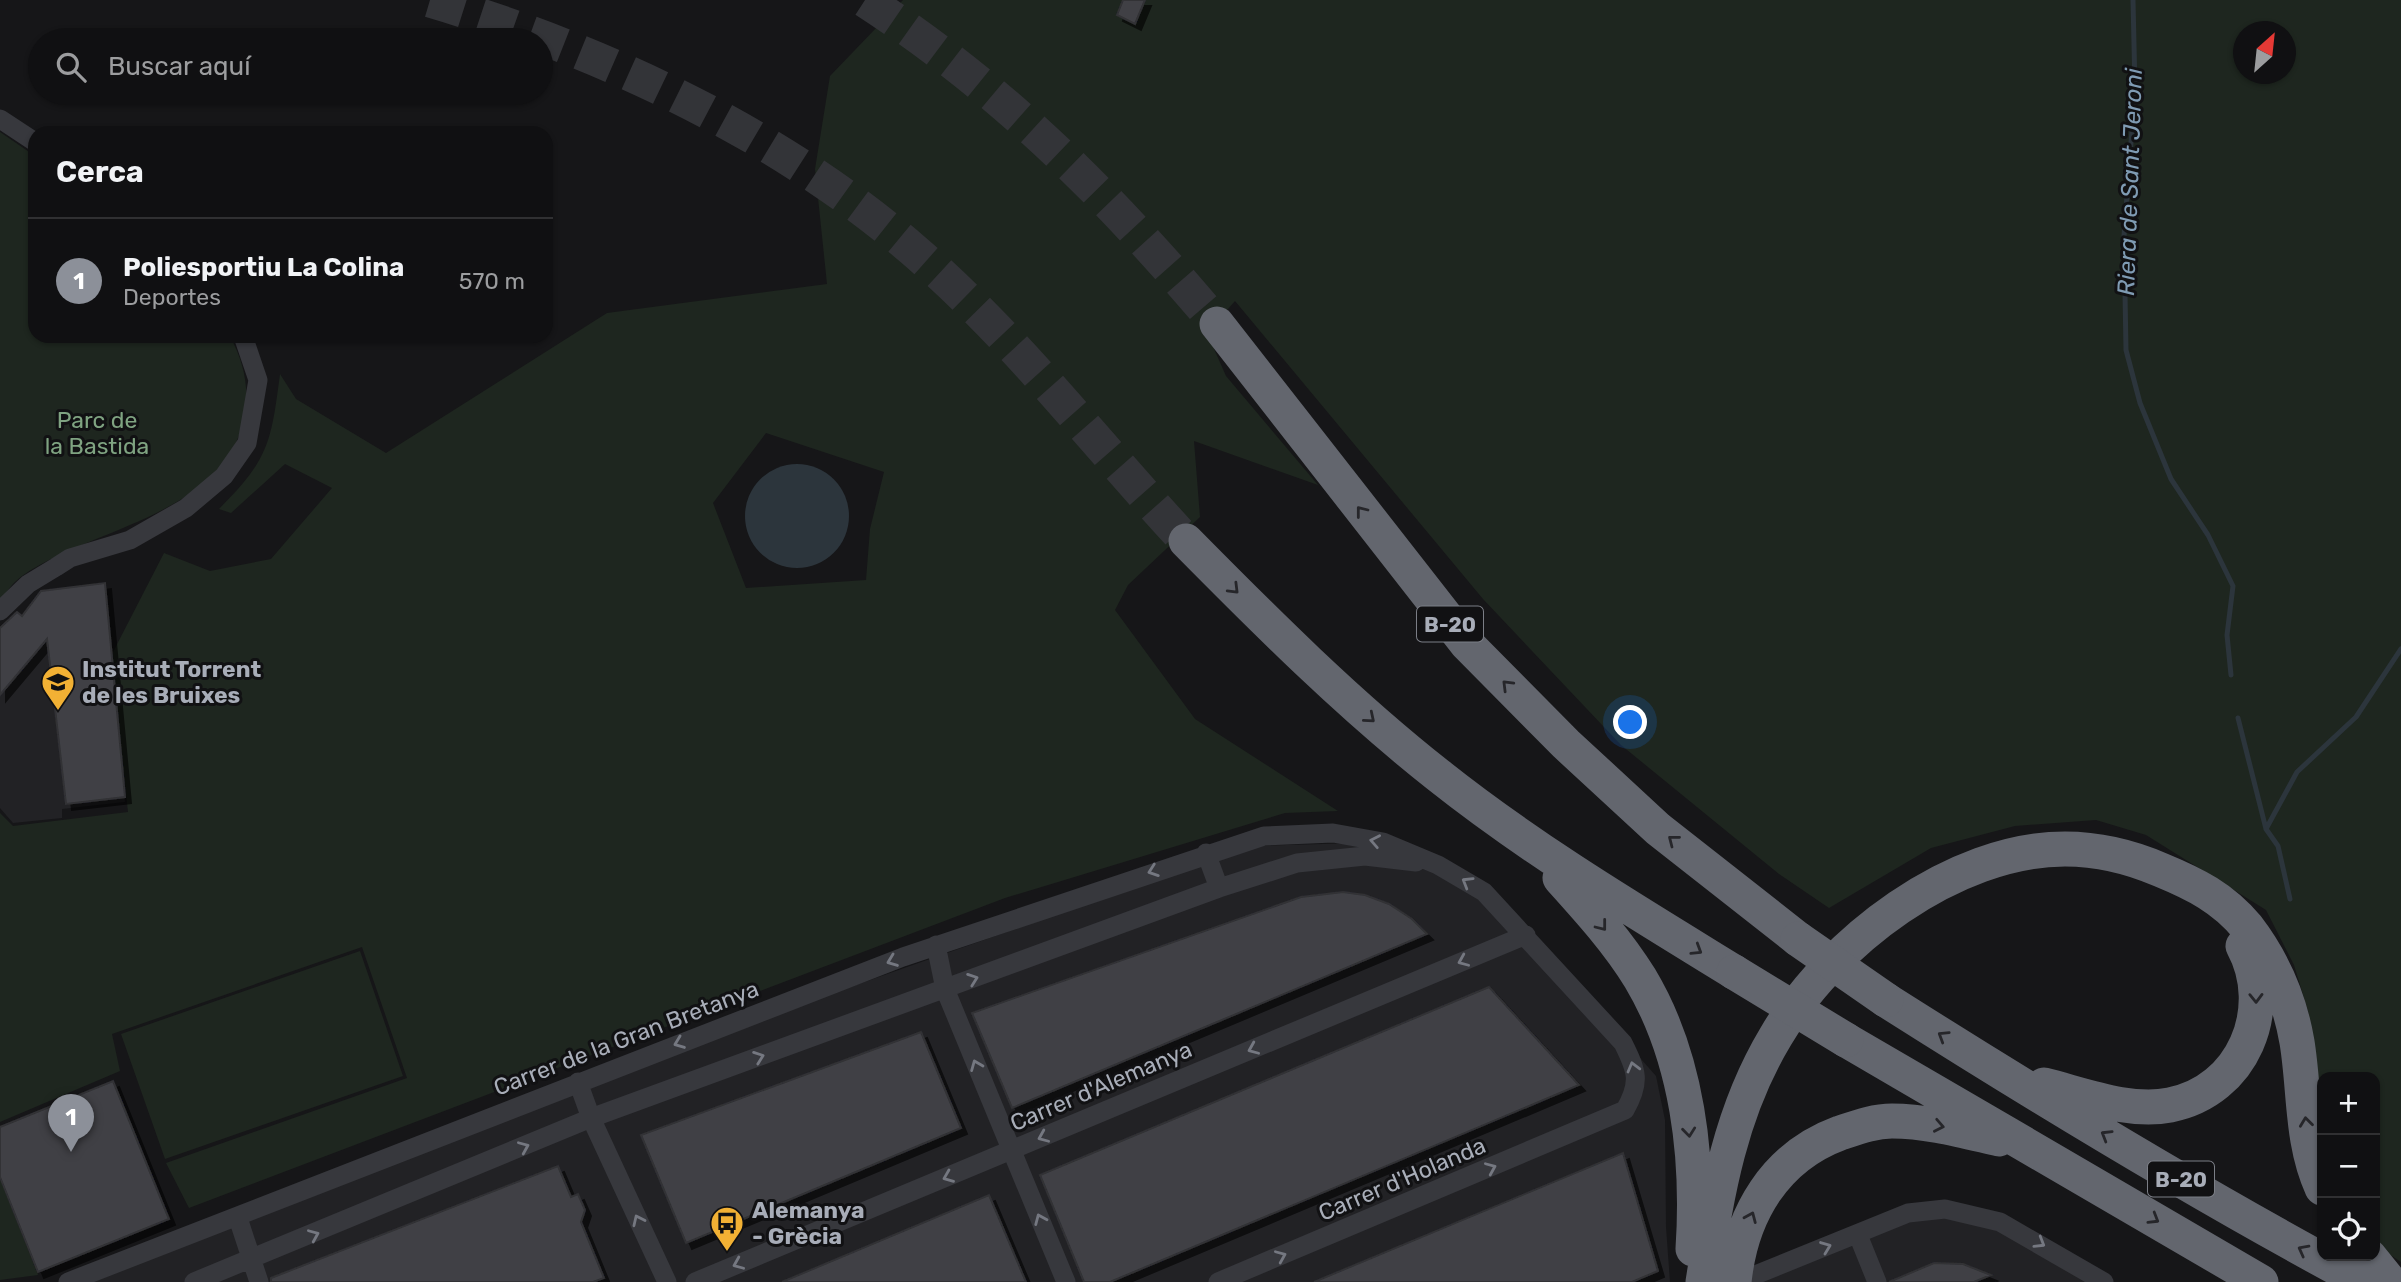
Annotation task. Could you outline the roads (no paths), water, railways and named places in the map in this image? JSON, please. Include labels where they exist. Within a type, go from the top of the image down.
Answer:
[{"type":"highway","name":"B-20","points":[[1217,324],[1467,644],[1566,744],[1658,829],[1798,939],[1886,1000],[2265,1230],[2363,1282]]},
{"type":"highway","name":"B-20","points":[[1186,541],[1357,708],[1439,776],[1524,839],[1846,1040],[2032,1146],[2261,1282]]},
{"type":"highway","points":[[1524,839],[1620,950],[1640,979],[1666,1028],[1684,1085],[1691,1156],[1693,1243],[1690,1282]]},
{"type":"highway","points":[[1703,1282],[1721,1175],[1731,1134],[1763,1058],[1777,1033],[1818,977],[1879,921],[1955,877],[2017,854],[2066,849],[2102,852],[2142,861],[2190,880],[2232,910],[2265,954],[2280,982],[2297,1042],[2309,1149],[2317,1173]]},
{"type":"highway","points":[[2001,1072],[2110,1102],[2151,1107],[2172,1105],[2194,1096],[2214,1085],[2238,1061],[2246,1049],[2255,1019],[2257,993],[2245,948],[2210,908],[2162,870]]},
{"type":"highway","points":[[1745,1279],[1736,1258],[1751,1216],[1765,1188],[1803,1150],[1826,1138],[1866,1124],[1913,1121],[2032,1146]]},
{"type":"highway","points":[[1713,1235],[1717,1282]]},
{"type":"highway","points":[[2373,1261],[2390,1282]]},
{"type":"street","points":[[0,119],[28,137]]},
{"type":"street","points":[[0,611],[28,584],[70,558],[130,540],[186,508],[224,477],[247,443],[258,380],[245,343]]},
{"type":"street","name":"Carrer de la Gran Bretanya","points":[[68,1282],[936,945],[1206,853],[1264,836],[1333,833],[1383,842],[1438,865],[1484,892],[1623,1043],[1636,1069],[1635,1092],[1625,1110],[1605,1120]]},
{"type":"street","points":[[1206,853],[1219,888]]},
{"type":"street","name":"Carrer de la Gran Bretanya","points":[[194,1282],[251,1261],[591,1118],[1219,888],[1297,863],[1365,856],[1438,865]]},
{"type":"street","name":"Carrer d'Alemanya","points":[[695,1282],[1526,935]]},
{"type":"street","points":[[936,945],[945,989],[1066,1282]]},
{"type":"street","points":[[578,1082],[591,1118],[667,1282]]},
{"type":"street","name":"Carrer d'Holanda","points":[[1218,1282],[1605,1120]]},
{"type":"street","points":[[1745,1279],[1917,1211],[1945,1209],[2000,1222],[2104,1282]]},
{"type":"street","points":[[238,1218],[260,1282]]},
{"type":"street","points":[[1858,1235],[1877,1282]]},
{"type":"waterway","name":"Riera de Sant Jeroni","points":[[2133,0],[2135,89],[2124,236],[2126,350],[2140,403],[2171,479],[2208,535],[2233,586],[2227,635],[2231,675]]},
{"type":"waterway","points":[[2266,829],[2297,772],[2356,717],[2401,649]]},
{"type":"waterway","name":"Riera de Sant Jeroni","points":[[2238,718],[2266,829],[2278,846],[2290,899]]},
{"type":"tunnel","points":[[430,0],[515,28]]},
{"type":"tunnel","points":[[865,0],[964,71],[1053,148],[1137,233],[1217,324]]},
{"type":"tunnel","points":[[553,42],[684,99],[802,167],[858,206],[911,248],[984,317],[1053,390],[1186,541]]},
{"type":"place","name":"Institut Torrent de les Bruixes","points":[[58,712]]},
{"type":"place","name":"Poliesportiu La Colina","points":[[71,1152]]},
{"type":"place","name":"Alemanya - Grècia","points":[[727,1253]]},
{"type":"park label","name":"Parc de la Bastida","points":[[97,433]]}]
